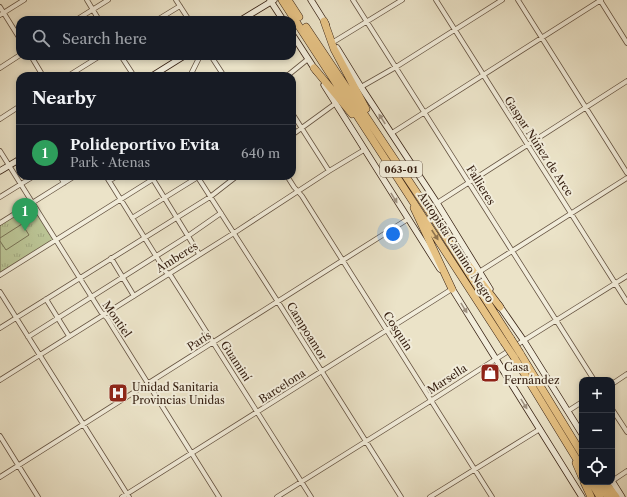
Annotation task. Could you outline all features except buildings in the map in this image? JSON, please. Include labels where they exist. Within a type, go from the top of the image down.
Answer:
[{"type":"highway","name":"Autopista Camino Negro","points":[[286,1],[337,74],[406,189],[508,340]]},
{"type":"highway","points":[[324,21],[334,49],[354,85],[375,136]]},
{"type":"highway","points":[[314,68],[375,136]]},
{"type":"highway","name":"Autopista Camino Negro","points":[[375,136],[429,211],[517,355],[579,463]]},
{"type":"highway","points":[[406,189],[418,218],[452,289]]},
{"type":"highway","points":[[429,211],[500,307]]},
{"type":"highway","name":"Autopista Camino Negro","points":[[517,355],[559,416],[579,449]]},
{"type":"highway","points":[[559,416],[579,445]]},
{"type":"highway","points":[[566,441],[579,471]]},
{"type":"highway","points":[[585,485],[591,497]]},
{"type":"highway","points":[[593,485],[600,497]]},
{"type":"highway","points":[[601,485],[608,497]]},
{"type":"highway","points":[[607,485],[616,497]]},
{"type":"street","points":[[2,14],[24,0]]},
{"type":"street","points":[[87,0],[97,16]]},
{"type":"street","points":[[83,16],[108,0]]},
{"type":"street","points":[[176,0],[186,16]]},
{"type":"street","points":[[312,0],[332,32],[339,52],[437,203],[500,307],[524,341],[579,429]]},
{"type":"street","name":"Fallieres","points":[[354,0],[592,377]]},
{"type":"street","points":[[335,41],[402,0]]},
{"type":"street","name":"Gaspar Núñez de Arce","points":[[436,0],[627,302]]},
{"type":"street","points":[[362,87],[502,0]]},
{"type":"street","points":[[518,0],[627,173]]},
{"type":"street","points":[[392,133],[600,0],[627,43]]},
{"type":"street","points":[[248,16],[272,1],[281,16]]},
{"type":"street","points":[[164,16],[180,6]]},
{"type":"street","points":[[0,7],[2,14],[16,33]]},
{"type":"street","points":[[296,40],[582,497]]},
{"type":"street","points":[[0,68],[16,58]]},
{"type":"street","points":[[292,72],[308,59]]},
{"type":"street","points":[[33,60],[41,72]]},
{"type":"street","points":[[74,72],[94,60]]},
{"type":"street","points":[[124,60],[131,72]]},
{"type":"street","points":[[158,72],[178,60]]},
{"type":"street","points":[[192,72],[198,60]]},
{"type":"street","points":[[214,60],[222,72]]},
{"type":"street","points":[[437,203],[627,81]]},
{"type":"street","points":[[296,132],[336,103]]},
{"type":"street","points":[[0,119],[16,109]]},
{"type":"street","points":[[296,119],[329,171]]},
{"type":"street","name":"Amberes","points":[[0,380],[364,150]]},
{"type":"street","name":"Montiel","points":[[0,151],[16,176]]},
{"type":"street","points":[[0,171],[16,162]]},
{"type":"street","points":[[480,272],[627,178]]},
{"type":"street","name":"Montiel","points":[[18,180],[79,278],[149,384],[219,497]]},
{"type":"street","points":[[0,197],[28,180]]},
{"type":"street","points":[[0,223],[69,180]]},
{"type":"street","points":[[0,275],[120,200],[149,180]]},
{"type":"street","points":[[153,180],[199,254]]},
{"type":"street","points":[[132,218],[165,199],[193,180]]},
{"type":"street","name":"Campoamor","points":[[199,180],[322,371],[400,497]]},
{"type":"street","points":[[0,328],[210,197],[232,180]]},
{"type":"street","name":"Cosquín","points":[[290,180],[302,196],[343,260],[492,497]]},
{"type":"street","name":"Guaminí","points":[[109,181],[144,238],[166,272],[171,276],[311,497]]},
{"type":"street","points":[[28,337],[188,236],[220,213]]},
{"type":"street","name":"París","points":[[0,477],[408,219]]},
{"type":"street","points":[[111,258],[134,296]]},
{"type":"street","name":"Marsella","points":[[277,497],[627,276]]},
{"type":"street","name":"Barcelona","points":[[122,497],[128,495],[452,289]]},
{"type":"street","points":[[0,292],[128,495]]},
{"type":"street","points":[[46,299],[69,336]]},
{"type":"street","points":[[615,382],[627,374]]},
{"type":"street","points":[[568,411],[579,404]]},
{"type":"street","points":[[615,413],[627,432]]},
{"type":"street","points":[[430,497],[540,429]]},
{"type":"street","points":[[0,436],[38,497]]},
{"type":"street","points":[[615,479],[627,471]]},
{"type":"street","points":[[614,485],[622,497]]},
{"type":"green space","points":[[32,203],[56,240],[0,275],[0,223]]},
{"type":"green space","points":[[22,224],[29,235],[6,250],[0,241],[0,238]]},
{"type":"place","name":"Polideportivo Evita","points":[[25,231]]},
{"type":"place","name":"Casa Fernández","points":[[490,373]]},
{"type":"place","name":"Unidad Sanitaria Provincias Unidas","points":[[118,393]]}]
